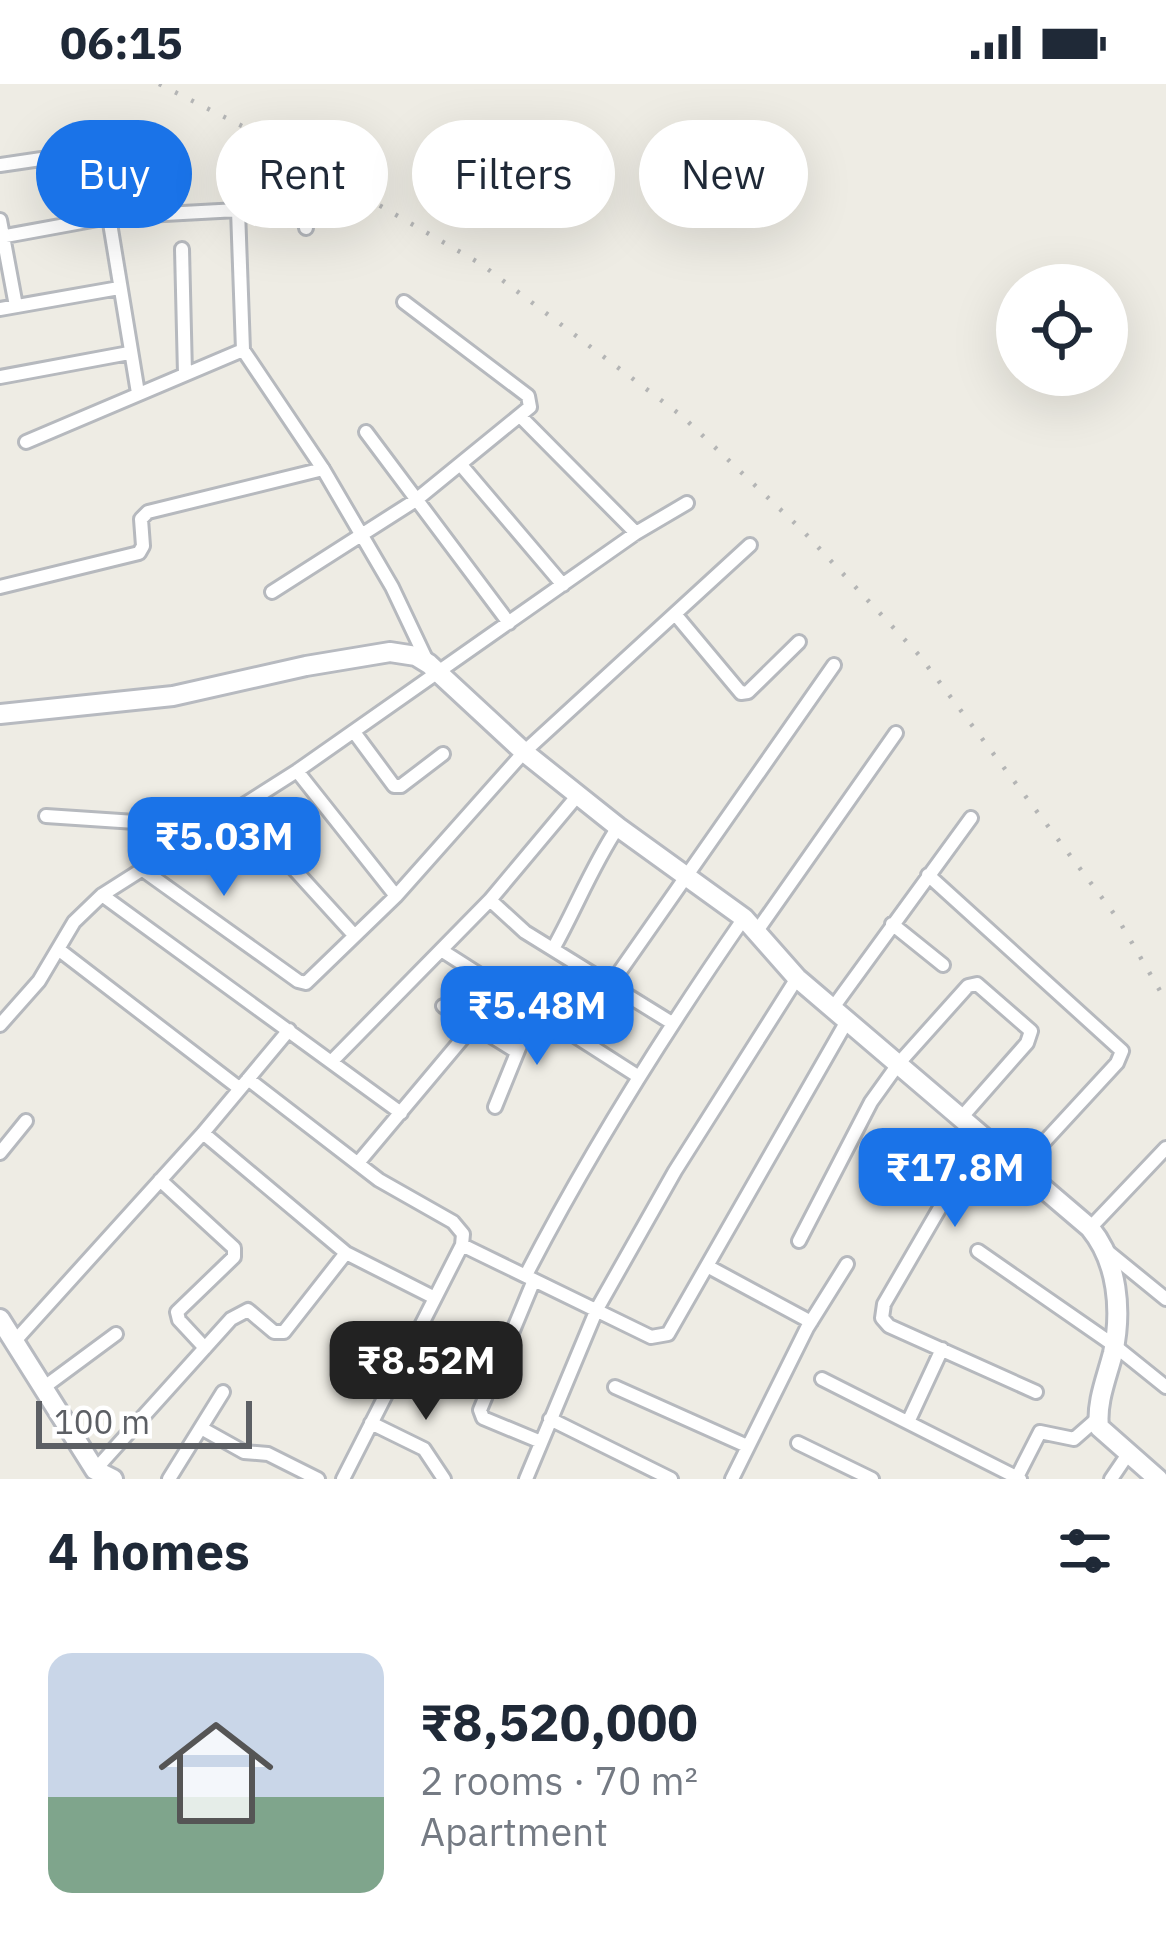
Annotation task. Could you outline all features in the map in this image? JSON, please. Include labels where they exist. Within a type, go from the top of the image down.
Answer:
[{"type":"street","points":[[0,165],[36,159]]},
{"type":"street","points":[[0,220],[16,306]]},
{"type":"street","points":[[2,237],[50,228]]},
{"type":"street","points":[[111,228],[138,393]]},
{"type":"street","points":[[239,228],[243,350],[323,469],[434,668]]},
{"type":"street","points":[[182,249],[185,374]]},
{"type":"street","points":[[0,309],[119,288]]},
{"type":"street","points":[[272,592],[416,500],[530,407],[527,396],[404,302]]},
{"type":"street","points":[[26,442],[243,350]]},
{"type":"street","points":[[0,377],[129,353]]},
{"type":"street","points":[[521,417],[636,533]]},
{"type":"street","points":[[366,432],[509,623]]},
{"type":"street","points":[[461,465],[562,585]]},
{"type":"street","points":[[0,587],[139,553],[141,519],[148,512],[323,469]]},
{"type":"street","points":[[0,1025],[39,981],[74,922],[102,896],[297,771],[434,668],[687,502]]},
{"type":"street","points":[[143,870],[298,981],[310,980],[396,896],[524,752],[751,545]]},
{"type":"street","points":[[675,614],[741,693],[748,692],[799,642]]},
{"type":"street","points":[[0,714],[172,696],[390,652],[416,656],[524,752],[751,925],[797,978],[1021,1167],[1090,1228],[1107,1251],[1166,1299]]},
{"type":"street","points":[[611,984],[834,665]]},
{"type":"street","points":[[354,732],[394,786],[401,786],[443,754]]},
{"type":"street","points":[[541,1442],[483,1418],[480,1410],[530,1277],[571,1188],[672,1023],[896,733]]},
{"type":"street","points":[[297,771],[396,896]]},
{"type":"street","points":[[333,1060],[490,900],[578,795]]},
{"type":"street","points":[[246,805],[294,869],[354,935]]},
{"type":"street","points":[[46,816],[212,827]]},
{"type":"street","points":[[462,1245],[652,1337],[668,1334],[892,924],[971,818]]},
{"type":"street","points":[[553,949],[585,893],[593,864],[617,826]]},
{"type":"street","points":[[928,875],[1122,1051],[1117,1063],[1021,1167]]},
{"type":"street","points":[[102,896],[401,1113]]},
{"type":"street","points":[[490,900],[514,923],[672,1023]]},
{"type":"street","points":[[892,924],[943,965]]},
{"type":"street","points":[[58,949],[397,1192],[453,1222],[463,1234],[462,1245],[344,1479]]},
{"type":"street","points":[[441,950],[636,1076]]},
{"type":"street","points":[[526,1479],[597,1309],[675,1171],[797,978]]},
{"type":"street","points":[[799,1241],[861,1118],[899,1063],[972,984],[1029,1027],[1027,1043],[961,1118]]},
{"type":"street","points":[[443,1006],[517,1052]]},
{"type":"street","points":[[495,1107],[534,1011]]},
{"type":"street","points":[[358,1163],[473,1026]]},
{"type":"street","points":[[14,1342],[289,1030]]},
{"type":"street","points":[[0,1153],[26,1121]]},
{"type":"street","points":[[203,1133],[346,1253],[435,1298]]},
{"type":"street","points":[[981,1137],[882,1311],[889,1326],[1036,1392]]},
{"type":"street","points":[[1090,1228],[1166,1148]]},
{"type":"street","points":[[160,1180],[234,1248],[234,1257],[177,1312],[178,1320],[205,1348]]},
{"type":"street","points":[[978,1251],[1166,1387]]},
{"type":"street","points":[[1107,1251],[1115,1280],[1114,1346],[1098,1418],[1104,1434],[1157,1479]]},
{"type":"street","points":[[0,1319],[103,1475],[205,1348],[242,1311],[248,1310],[274,1332],[290,1329],[346,1253]]},
{"type":"street","points":[[732,1479],[811,1322],[847,1264]]},
{"type":"street","points":[[707,1266],[811,1322]]},
{"type":"street","points":[[43,1388],[116,1334]]},
{"type":"street","points":[[909,1420],[942,1349]]},
{"type":"street","points":[[822,1379],[1017,1478],[1040,1432],[1074,1439],[1098,1418]]},
{"type":"street","points":[[615,1387],[747,1446]]},
{"type":"street","points":[[169,1479],[224,1392]]},
{"type":"street","points":[[550,1419],[662,1477]]},
{"type":"street","points":[[371,1423],[424,1449],[444,1479]]},
{"type":"street","points":[[201,1428],[244,1452],[263,1452],[289,1472],[319,1479]]},
{"type":"street","points":[[798,1443],[872,1479]]},
{"type":"street","points":[[1111,1479],[1128,1454]]},
{"type":"street","points":[[830,1479],[839,1463]]},
{"type":"railway","points":[[159,84],[244,127],[481,264],[682,416],[803,531],[919,655],[1118,919],[1166,1001]]}]
